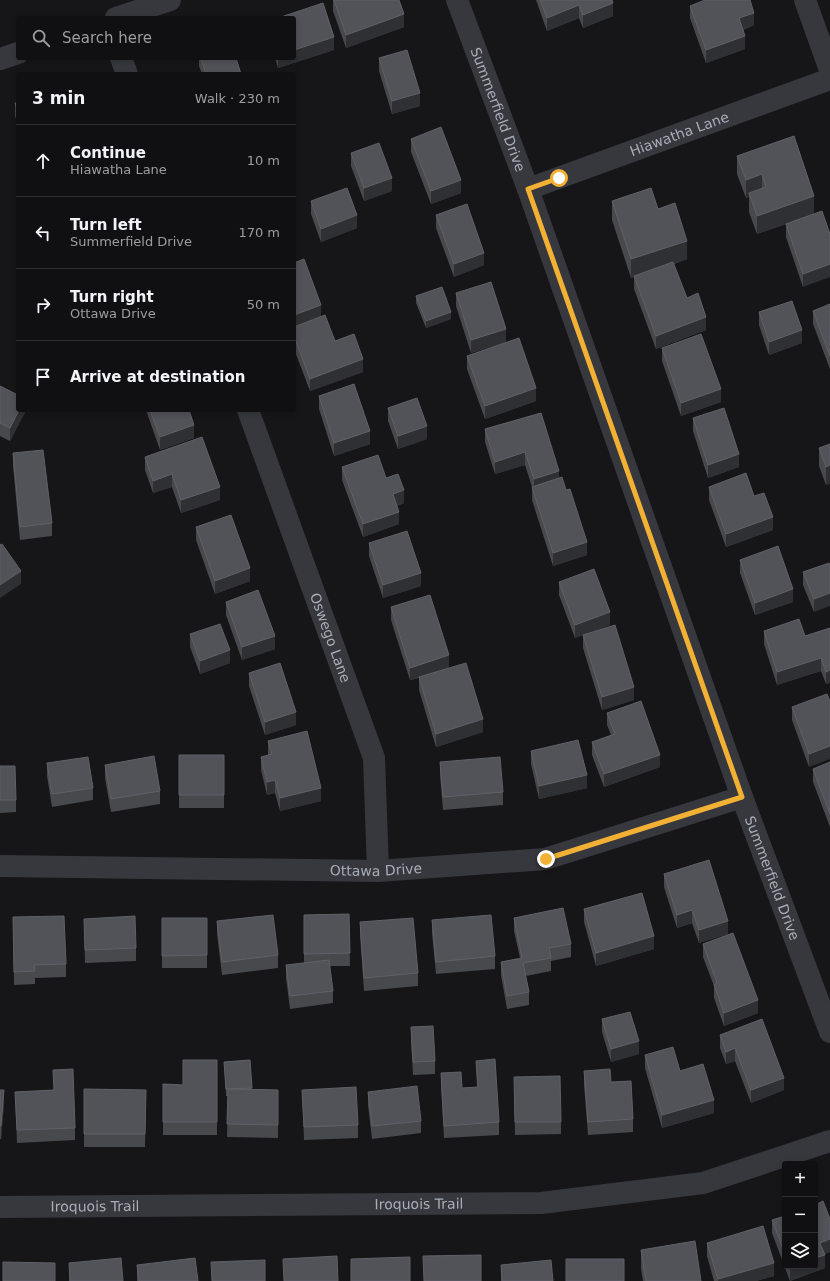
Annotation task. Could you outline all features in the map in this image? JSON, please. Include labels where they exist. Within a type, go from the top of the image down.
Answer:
[{"type":"street","points":[[122,16],[170,0]]},
{"type":"street","name":"Summerfield Drive","points":[[457,0],[528,189],[742,797],[830,1032]]},
{"type":"street","points":[[805,0],[830,70]]},
{"type":"street","points":[[0,59],[16,53]]},
{"type":"street","points":[[122,60],[126,72]]},
{"type":"street","name":"Hiawatha Lane","points":[[528,189],[830,79]]},
{"type":"street","name":"Oswego Lane","points":[[249,412],[374,758],[378,871]]},
{"type":"street","name":"Ottawa Drive","points":[[0,866],[378,871],[546,859],[742,797]]},
{"type":"street","name":"Iroquois Trail","points":[[0,1207],[541,1203],[703,1183],[830,1140]]},
{"type":"building","points":[[334,0],[399,0],[404,14],[346,35]]},
{"type":"building","points":[[540,0],[612,0],[613,3],[583,15],[579,5],[547,18]]},
{"type":"building","points":[[705,0],[750,0],[754,13],[739,18],[745,36],[706,50],[690,6]]},
{"type":"building","points":[[323,3],[334,37],[296,49],[296,16],[284,16]]},
{"type":"building","points":[[407,50],[420,93],[392,101],[379,58]]},
{"type":"building","points":[[202,60],[237,60],[240,72],[205,72]]},
{"type":"building","points":[[441,127],[461,180],[431,191],[411,139]]},
{"type":"building","points":[[794,136],[814,196],[757,216],[749,193],[766,187],[762,174],[746,180],[737,156]]},
{"type":"building","points":[[379,143],[392,178],[364,188],[351,153]]},
{"type":"building","points":[[347,188],[357,215],[321,229],[311,201]]},
{"type":"building","points":[[651,188],[658,209],[675,203],[687,241],[631,259],[612,201]]},
{"type":"building","points":[[467,204],[484,253],[454,264],[436,215]]},
{"type":"building","points":[[822,211],[830,234],[830,264],[803,274],[786,224]]},
{"type":"building","points":[[304,259],[321,305],[296,314],[296,262]]},
{"type":"building","points":[[673,262],[687,298],[698,293],[706,317],[656,336],[634,276]]},
{"type":"building","points":[[491,282],[506,329],[471,340],[456,293]]},
{"type":"building","points":[[442,287],[451,312],[426,321],[416,296]]},
{"type":"building","points":[[792,301],[802,330],[769,342],[759,312]]},
{"type":"building","points":[[830,304],[830,356],[813,311]]},
{"type":"building","points":[[325,315],[335,341],[354,334],[363,359],[310,379],[296,341],[296,326]]},
{"type":"building","points":[[701,334],[721,389],[681,403],[662,348]]},
{"type":"building","points":[[519,338],[536,388],[485,406],[467,356]]},
{"type":"building","points":[[354,384],[370,431],[334,443],[319,396]]},
{"type":"building","points":[[0,386],[16,394],[16,412],[18,412],[10,428],[0,423]]},
{"type":"building","points":[[417,398],[427,426],[398,436],[388,408]]},
{"type":"building","points":[[724,408],[739,454],[708,465],[693,418]]},
{"type":"building","points":[[151,412],[190,412],[194,425],[160,437]]},
{"type":"building","points":[[541,413],[559,471],[534,479],[525,452],[495,462],[485,429]]},
{"type":"building","points":[[202,437],[220,487],[181,500],[172,474],[153,481],[145,457]]},
{"type":"building","points":[[830,444],[830,465],[826,467],[819,448]]},
{"type":"building","points":[[43,450],[52,523],[20,527],[13,453]]},
{"type":"building","points":[[378,455],[386,478],[398,474],[404,490],[393,494],[399,512],[363,524],[342,467]]},
{"type":"building","points":[[746,473],[754,496],[764,493],[773,517],[726,534],[709,487]]},
{"type":"building","points":[[562,477],[566,490],[570,489],[587,542],[553,553],[532,487]]},
{"type":"building","points":[[231,515],[250,568],[215,581],[196,527]]},
{"type":"building","points":[[407,531],[421,573],[383,585],[369,543]]},
{"type":"building","points":[[2,544],[21,571],[0,585],[0,545]]},
{"type":"building","points":[[778,546],[793,589],[755,603],[740,560]]},
{"type":"building","points":[[829,563],[830,593],[814,599],[803,572]]},
{"type":"building","points":[[594,569],[610,612],[575,625],[559,582]]},
{"type":"building","points":[[258,590],[275,636],[242,647],[226,602]]},
{"type":"building","points":[[430,595],[449,655],[410,668],[391,607]]},
{"type":"building","points":[[799,619],[805,636],[830,628],[830,670],[826,672],[821,658],[777,672],[764,631]]},
{"type":"building","points":[[220,624],[230,650],[200,661],[190,634]]},
{"type":"building","points":[[615,625],[634,687],[602,697],[583,635]]},
{"type":"building","points":[[280,663],[296,712],[265,722],[249,673]]},
{"type":"building","points":[[466,663],[483,719],[436,734],[419,677]]},
{"type":"building","points":[[827,694],[830,701],[830,746],[809,754],[792,707]]},
{"type":"building","points":[[641,701],[660,755],[604,774],[592,742],[615,734],[607,713]]},
{"type":"building","points":[[307,731],[321,788],[280,798],[275,780],[267,782],[261,757],[272,754],[268,741]]},
{"type":"building","points":[[578,740],[587,775],[539,786],[531,751]]},
{"type":"building","points":[[179,755],[224,755],[224,795],[179,795]]},
{"type":"building","points":[[154,756],[160,791],[111,799],[105,765]]},
{"type":"building","points":[[88,757],[93,788],[52,794],[47,763]]},
{"type":"building","points":[[500,757],[503,792],[443,797],[440,762]]},
{"type":"building","points":[[830,762],[830,814],[813,769]]},
{"type":"building","points":[[0,766],[15,766],[16,800],[0,800]]},
{"type":"building","points":[[709,860],[728,921],[699,930],[692,910],[677,915],[664,874]]},
{"type":"building","points":[[642,893],[654,936],[596,953],[584,909]]},
{"type":"building","points":[[563,908],[571,944],[549,948],[551,958],[523,963],[529,992],[507,996],[501,962],[522,958],[514,918]]},
{"type":"building","points":[[349,914],[350,953],[304,954],[304,915]]},
{"type":"building","points":[[273,915],[278,955],[222,962],[217,921]]},
{"type":"building","points":[[491,915],[495,956],[436,962],[432,920]]},
{"type":"building","points":[[64,916],[66,964],[34,965],[35,971],[14,972],[13,917]]},
{"type":"building","points":[[135,916],[136,948],[85,950],[84,919]]},
{"type":"building","points":[[162,918],[207,918],[207,955],[162,956]]},
{"type":"building","points":[[413,918],[418,973],[364,978],[360,922]]},
{"type":"building","points":[[733,933],[758,1000],[724,1013],[714,985],[717,983],[703,944]]},
{"type":"building","points":[[329,960],[333,991],[290,996],[286,965]]},
{"type":"building","points":[[630,1012],[639,1041],[611,1049],[602,1019]]},
{"type":"building","points":[[762,1019],[784,1078],[751,1090],[735,1048],[726,1052],[720,1035]]},
{"type":"building","points":[[433,1026],[435,1061],[413,1062],[411,1027]]},
{"type":"building","points":[[673,1047],[680,1071],[703,1064],[714,1100],[662,1115],[645,1055]]},
{"type":"building","points":[[495,1059],[499,1122],[444,1126],[441,1073],[461,1072],[462,1088],[478,1087],[476,1061]]},
{"type":"building","points":[[183,1060],[217,1060],[217,1122],[163,1122],[163,1084],[183,1085]]},
{"type":"building","points":[[250,1060],[252,1088],[226,1089],[224,1062]]},
{"type":"building","points":[[73,1069],[75,1128],[17,1130],[15,1092],[54,1090],[53,1070]]},
{"type":"building","points":[[610,1069],[611,1082],[631,1081],[633,1119],[588,1122],[584,1071]]},
{"type":"building","points":[[560,1076],[561,1122],[515,1122],[514,1077]]},
{"type":"building","points":[[417,1086],[421,1121],[372,1126],[368,1092]]},
{"type":"building","points":[[356,1087],[358,1125],[304,1127],[302,1090]]},
{"type":"building","points":[[84,1089],[146,1090],[145,1134],[84,1134]]},
{"type":"building","points":[[228,1089],[278,1090],[278,1125],[227,1124]]},
{"type":"building","points":[[0,1090],[4,1090],[1,1126],[0,1126]]},
{"type":"building","points":[[823,1201],[830,1219],[830,1239],[820,1243],[825,1255],[818,1257],[818,1233],[818,1204]]},
{"type":"building","points":[[782,1217],[782,1246],[772,1220]]},
{"type":"building","points":[[763,1226],[774,1263],[718,1279],[707,1243]]},
{"type":"building","points":[[695,1241],[701,1281],[646,1281],[641,1250]]},
{"type":"building","points":[[481,1255],[481,1281],[424,1281],[423,1256]]},
{"type":"building","points":[[337,1256],[338,1281],[284,1281],[283,1259]]},
{"type":"building","points":[[410,1257],[410,1281],[351,1281],[351,1259]]},
{"type":"building","points":[[121,1258],[123,1281],[70,1281],[69,1263]]},
{"type":"building","points":[[195,1258],[198,1281],[139,1281],[137,1265]]},
{"type":"building","points":[[566,1259],[624,1259],[624,1281],[566,1281]]},
{"type":"building","points":[[265,1260],[265,1281],[212,1281],[211,1262]]},
{"type":"building","points":[[551,1260],[553,1281],[502,1281],[501,1265]]},
{"type":"building","points":[[3,1262],[55,1263],[55,1281],[3,1281]]},
{"type":"route","points":[[546,859],[742,797],[528,189],[559,178]]}]
